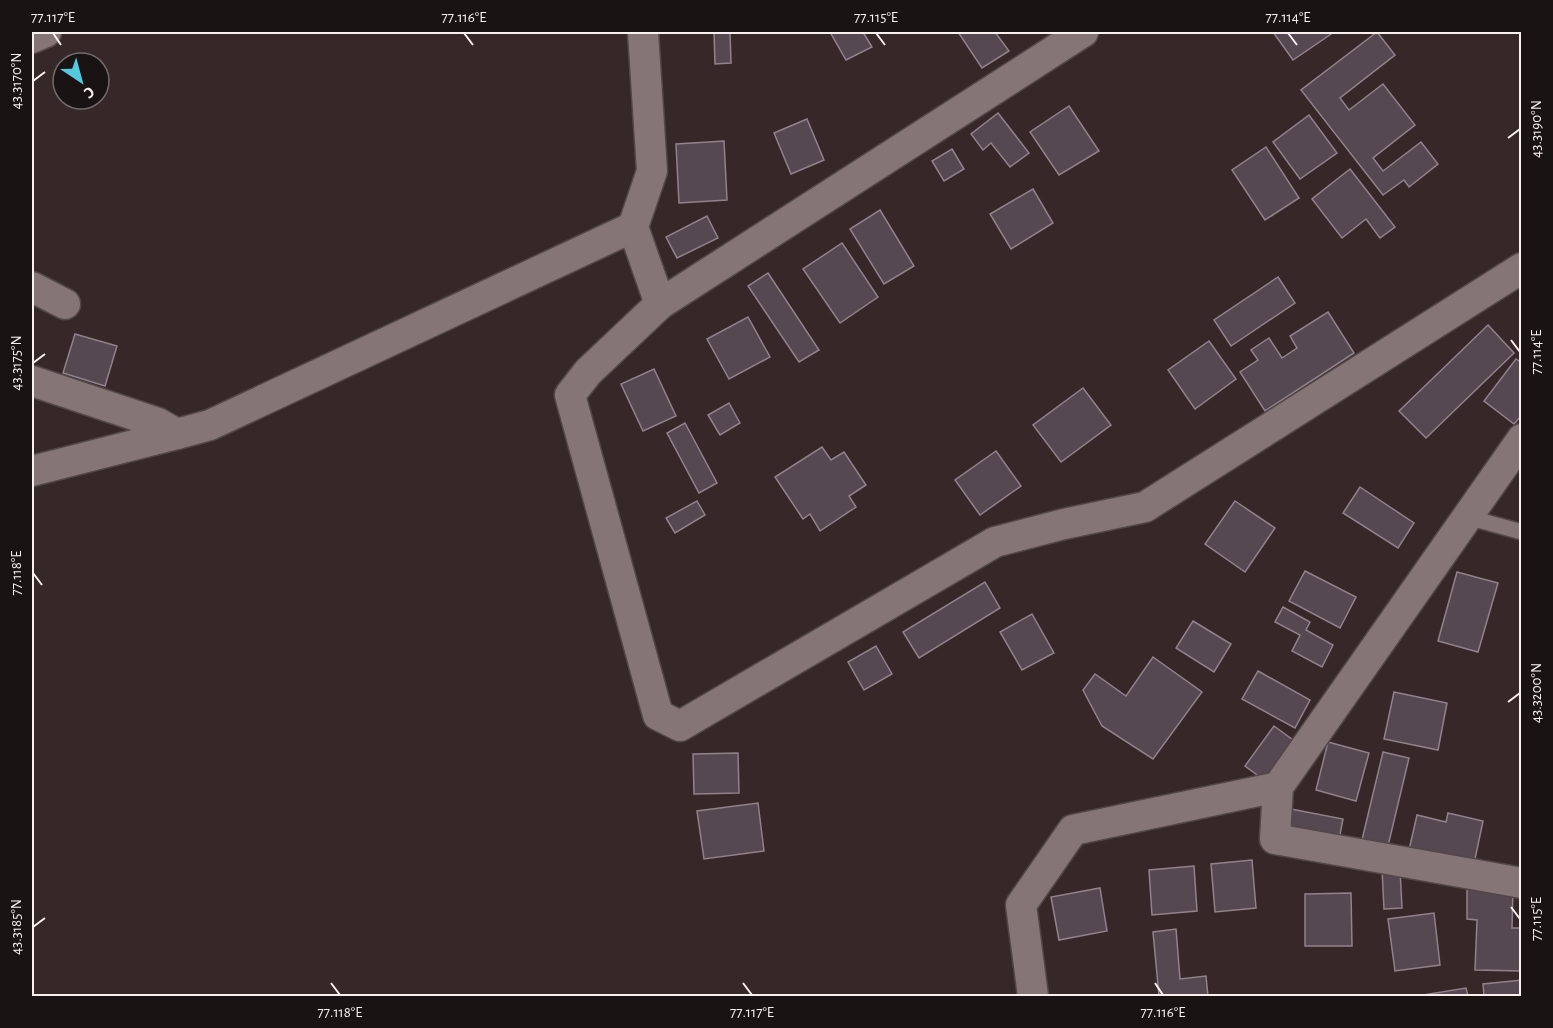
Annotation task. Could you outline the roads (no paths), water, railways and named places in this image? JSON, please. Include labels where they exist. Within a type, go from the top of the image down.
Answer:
[{"type":"street","points":[[32,38],[46,32]]},
{"type":"street","points":[[643,32],[652,171],[633,227],[660,304]]},
{"type":"street","points":[[1083,32],[660,304],[588,372],[570,395],[658,715],[680,726],[995,542],[1064,524],[1145,507],[1521,268]]},
{"type":"street","points":[[32,471],[210,425],[633,227]]},
{"type":"street","points":[[32,287],[65,304]]},
{"type":"street","points":[[32,381],[158,423],[177,434]]},
{"type":"street","points":[[1521,439],[1278,787],[1275,839],[1521,883]]},
{"type":"street","points":[[1033,996],[1022,905],[1073,830],[1278,787]]},
{"type":"lane","points":[[1467,517],[1521,532]]}]
